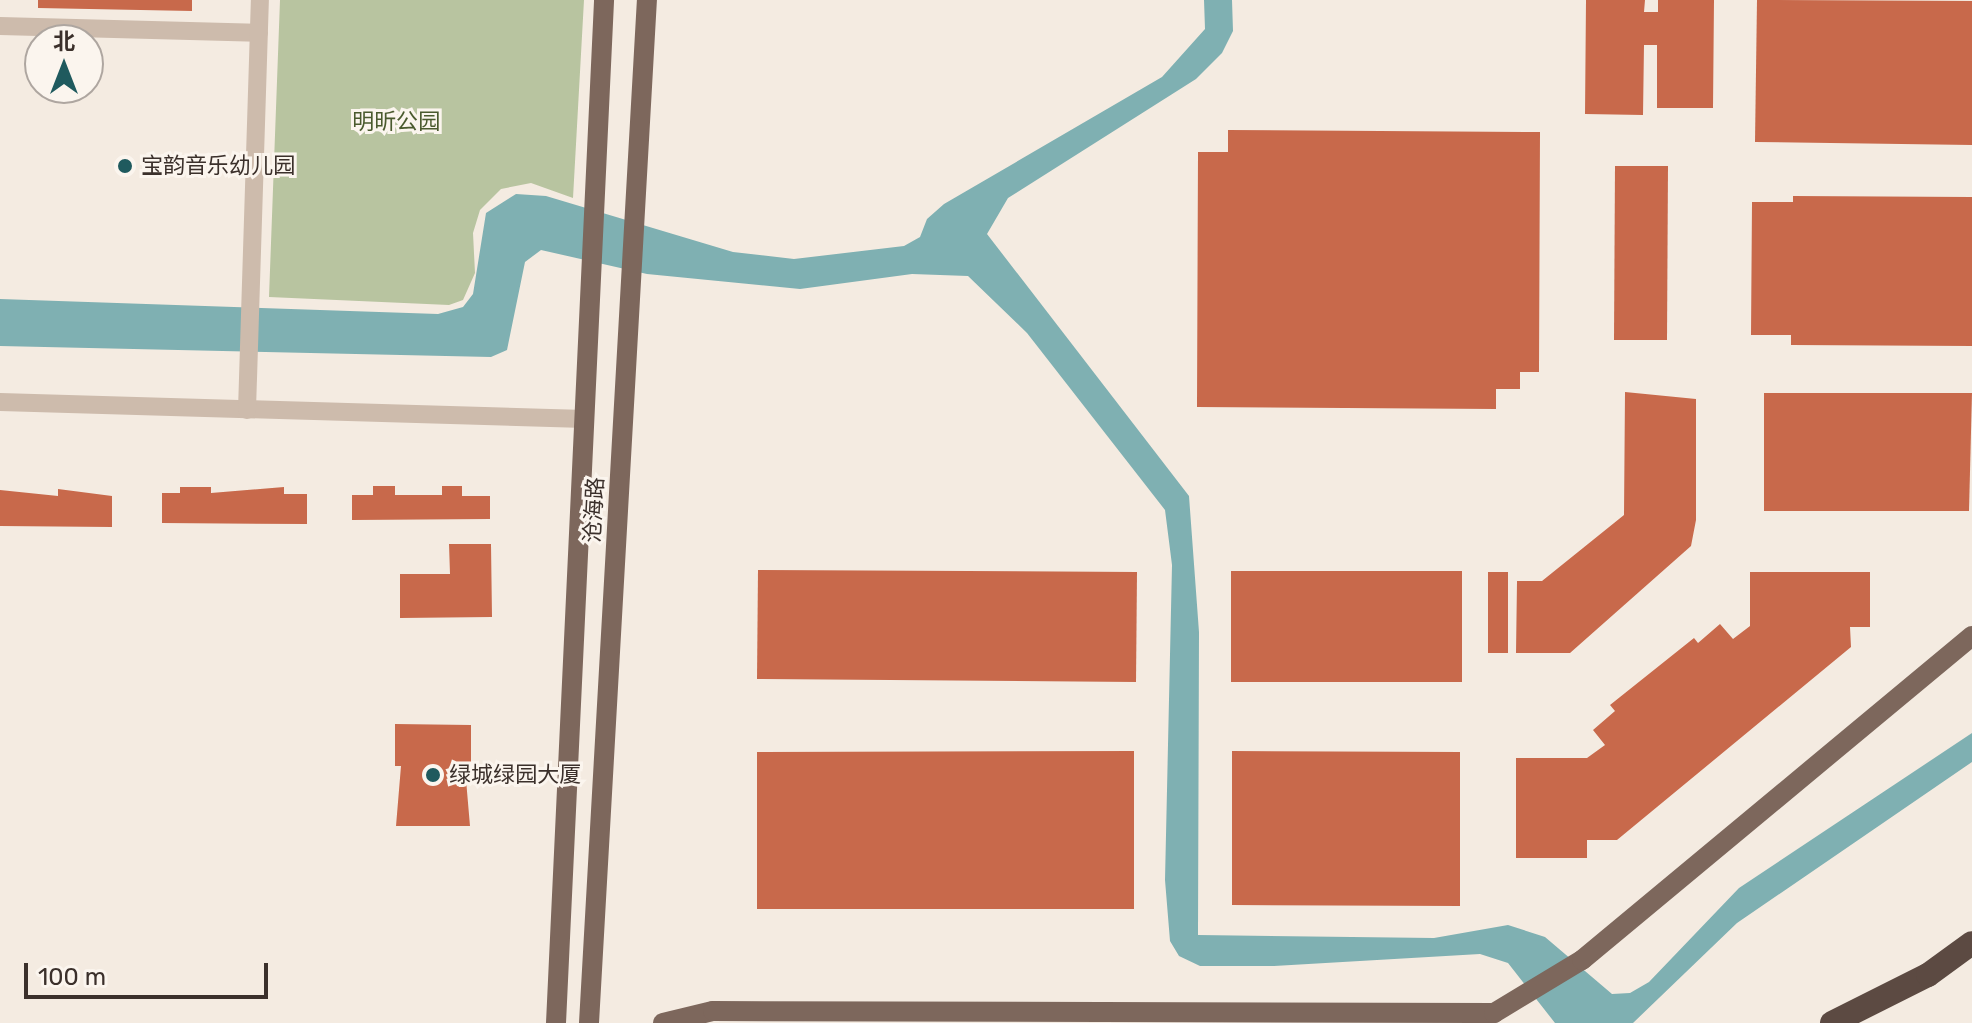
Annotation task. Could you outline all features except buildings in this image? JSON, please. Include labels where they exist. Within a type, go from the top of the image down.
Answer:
[{"type":"highway","points":[[1832,1023],[1928,975],[1972,943]]},
{"type":"main road","name":"沧海路","points":[[556,1023],[604,0]]},
{"type":"main road","name":"沧海路","points":[[589,1023],[647,0]]},
{"type":"main road","points":[[663,1023],[713,1011],[1394,1017],[1494,1013],[1521,1001],[1582,960],[1972,636]]},
{"type":"main road","points":[[983,1013],[1017,1023]]},
{"type":"street","points":[[247,410],[260,0]]},
{"type":"street","points":[[0,26],[259,33]]},
{"type":"street","points":[[0,402],[585,419]]},
{"type":"green space","name":"明昕公园","points":[[280,0],[584,0],[573,198],[531,183],[501,189],[480,210],[473,233],[475,273],[463,300],[449,305],[269,297]]},
{"type":"water","points":[[1204,0],[1232,0],[1233,31],[1222,53],[1196,79],[1008,198],[987,234],[1189,496],[1199,632],[1198,935],[1434,938],[1508,925],[1545,937],[1612,994],[1630,993],[1649,982],[1739,888],[1972,733],[1972,762],[1737,923],[1633,1023],[1555,1023],[1508,963],[1480,954],[1274,966],[1200,966],[1179,956],[1170,941],[1165,880],[1172,565],[1165,510],[1027,333],[968,276],[912,274],[800,289],[647,274],[541,250],[525,262],[507,350],[491,357],[0,346],[0,299],[438,314],[463,307],[473,294],[486,213],[516,194],[546,196],[733,252],[794,259],[904,246],[920,237],[927,219],[944,204],[1162,77],[1205,29]]},
{"type":"place","name":"宝韵音乐幼儿园","points":[[125,166]]},
{"type":"place","name":"绿城绿园大厦","points":[[433,775]]}]
